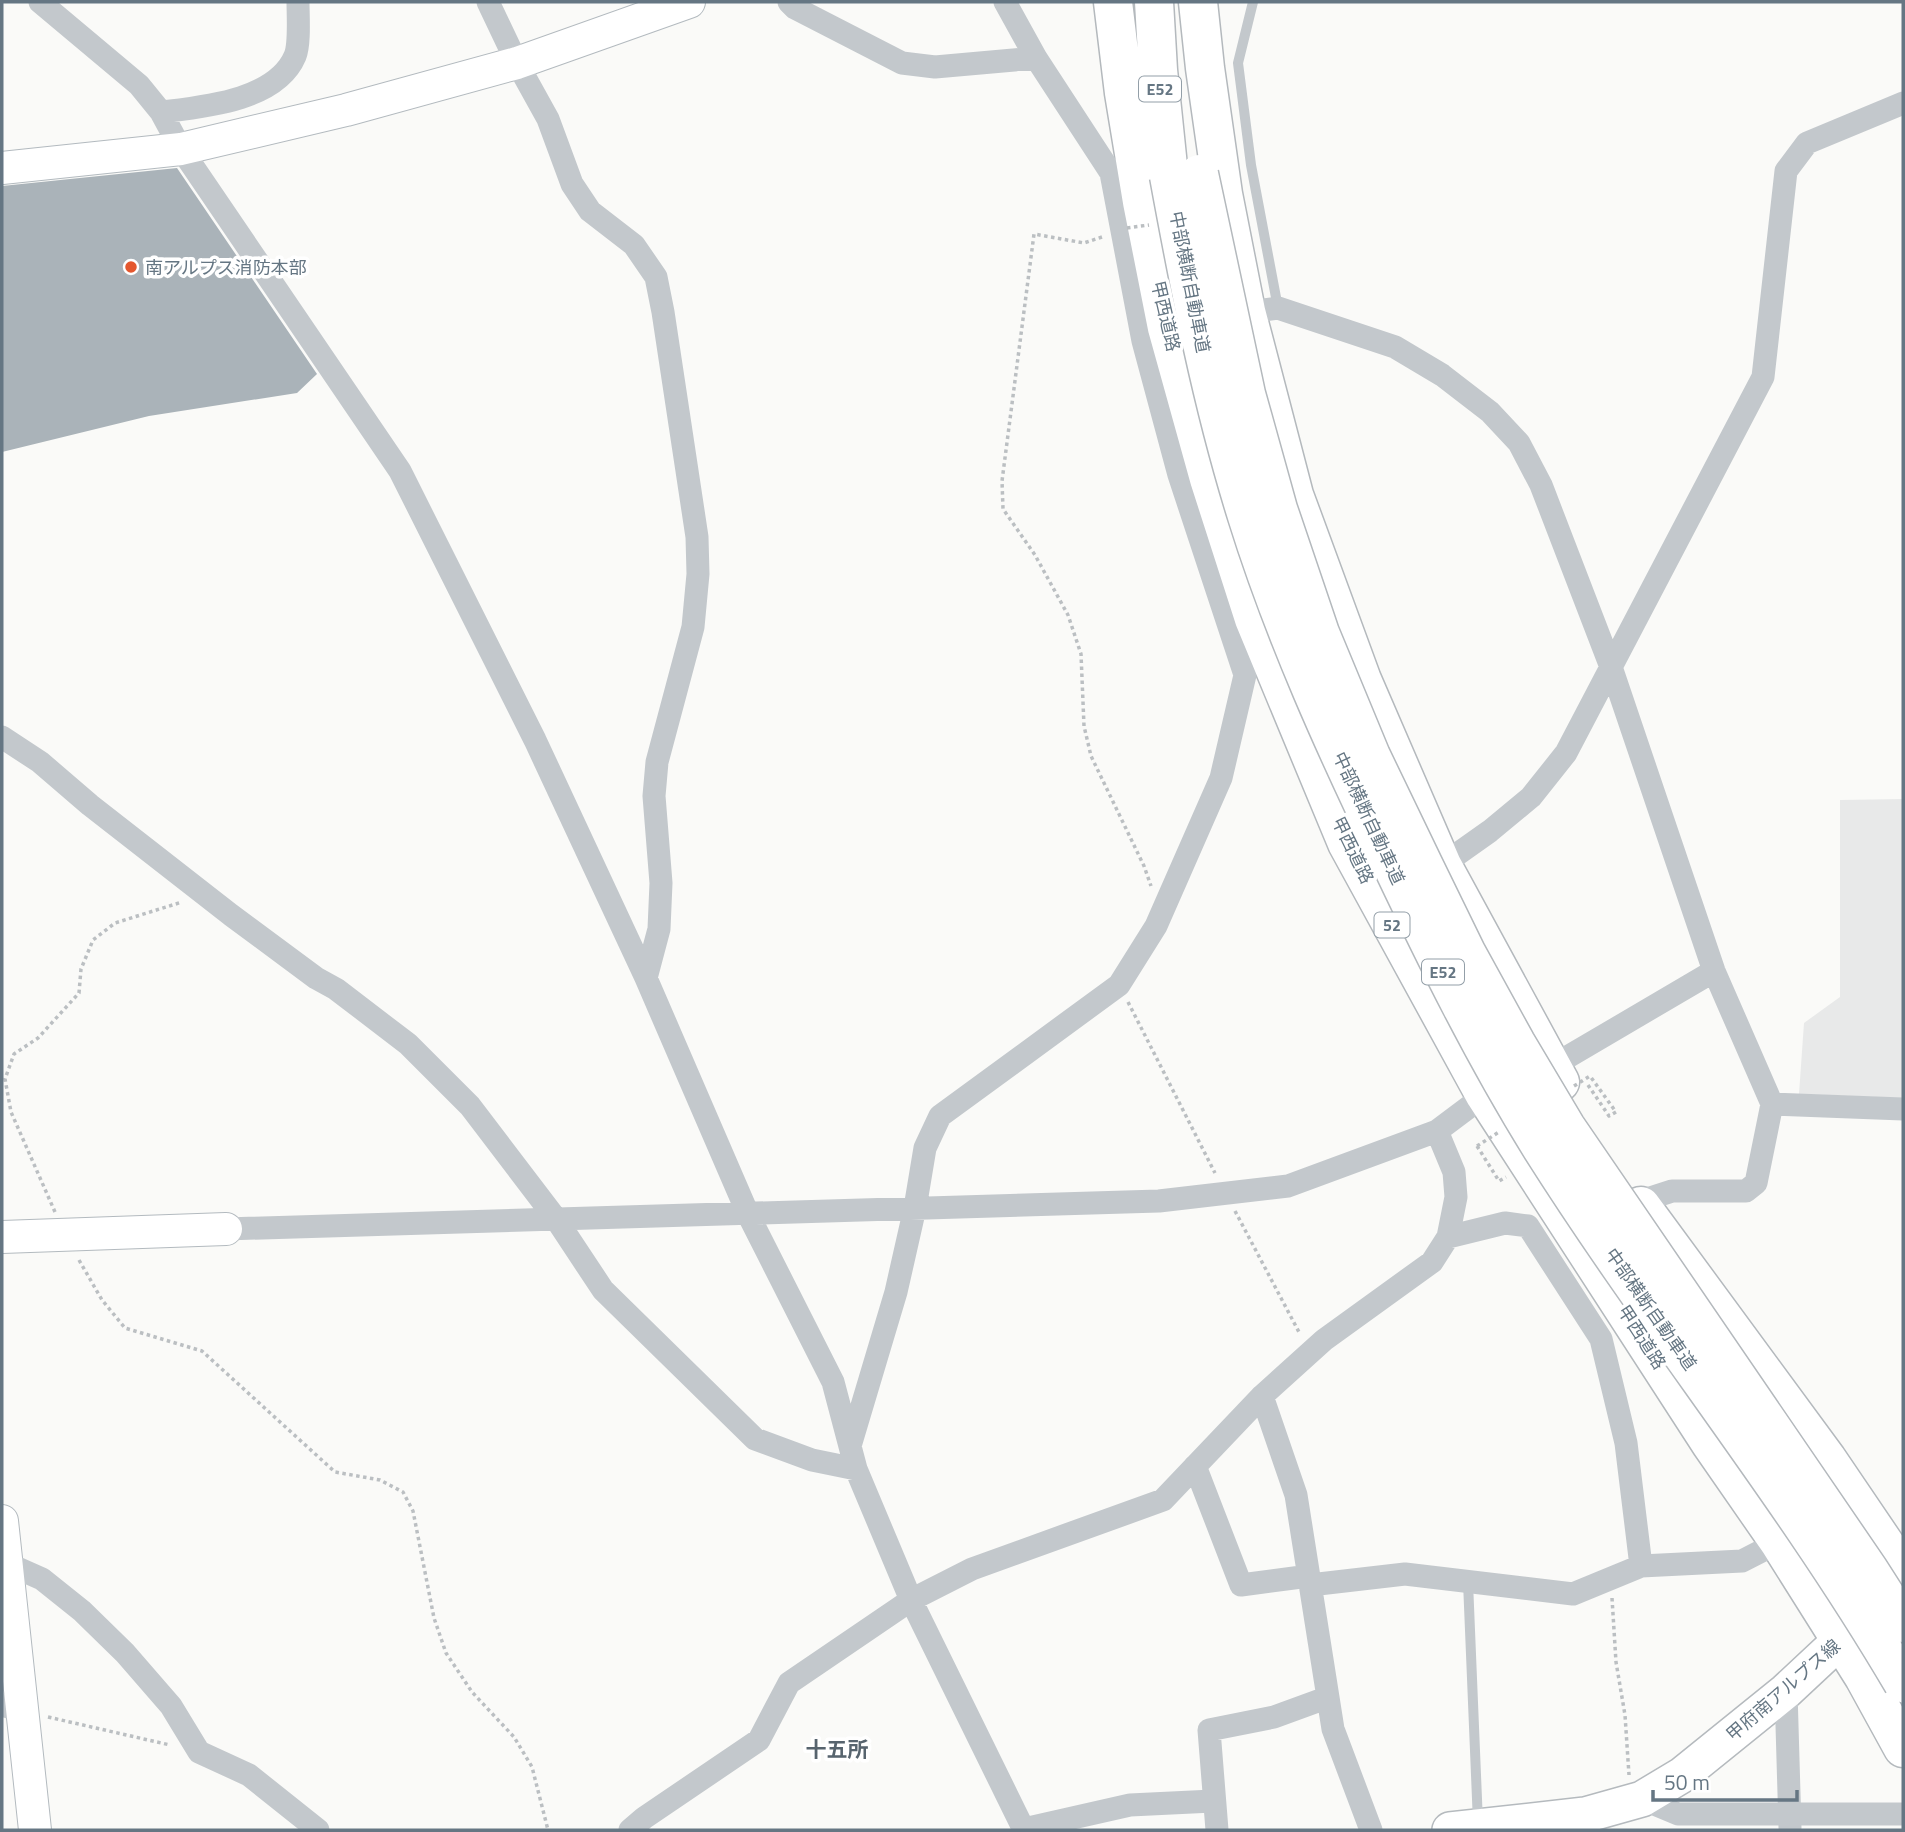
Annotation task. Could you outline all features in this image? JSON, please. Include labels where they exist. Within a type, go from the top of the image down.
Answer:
[{"type":"highway","name":"甲西道路","points":[[1113,2],[1124,93],[1142,202],[1155,334],[1209,479],[1254,619],[1347,843],[1485,1095],[1711,1444],[1779,1542],[1864,1677],[1903,1748]]},
{"type":"highway","name":"中部横断自動車道","points":[[1153,2],[1169,176],[1189,287],[1215,401],[1247,516],[1287,630],[1343,763],[1441,968],[1540,1145],[1828,1564],[1903,1683]]},
{"type":"highway","name":"中部横断自動車道","points":[[1179,2],[1199,174],[1246,394],[1278,509],[1320,632],[1371,756],[1467,954],[1566,1127],[1903,1623]]},
{"type":"highway","points":[[1198,2],[1223,194],[1262,310],[1294,495],[1362,680],[1442,865],[1552,1068],[1606,1159],[1827,1459],[1903,1571]]},
{"type":"main road","name":"甲府南アルプス線","points":[[1464,1829],[1584,1815],[1637,1801],[1682,1775],[1786,1691],[1903,1579]]},
{"type":"street","points":[[40,2],[139,85],[161,113],[181,149],[400,471],[535,740],[646,978],[748,1214],[833,1382],[856,1469],[911,1600],[1024,1830],[1130,1805],[1213,1801]]},
{"type":"street","points":[[161,113],[222,104],[259,90],[284,73],[296,54],[298,2]]},
{"type":"street","points":[[488,2],[548,119],[572,184],[590,211],[634,245],[656,277],[665,325],[697,537],[698,575],[693,627],[657,762],[654,796],[661,883],[659,929],[646,978]]},
{"type":"street","points":[[2,168],[181,149],[346,110],[517,63],[689,2]]},
{"type":"street","points":[[789,2],[795,8],[902,63],[935,67],[1036,58]]},
{"type":"street","points":[[850,1446],[896,1292],[915,1209],[925,1148],[940,1116],[1119,985],[1161,914],[1221,778],[1245,675],[1179,475],[1155,334],[1122,231],[1111,173],[1036,58],[1005,2]]},
{"type":"street","points":[[1442,865],[1490,831],[1531,797],[1566,754],[1763,377],[1786,171],[1807,143],[1903,103]]},
{"type":"street","points":[[1155,334],[1262,310],[1395,347],[1442,375],[1490,412],[1520,443],[1541,485],[1611,667],[1714,971],[1772,1104],[1756,1183],[1746,1191],[1672,1191],[1638,1202]]},
{"type":"street","points":[[2,737],[40,762],[204,895],[408,1044],[470,1106],[556,1219],[603,1290],[755,1439],[813,1460],[856,1469]]},
{"type":"street","points":[[2,1237],[1159,1201],[1288,1186],[1437,1131],[1485,1095],[1552,1068],[1714,971]]},
{"type":"street","points":[[1772,1104],[1903,1109]]},
{"type":"street","points":[[630,1830],[759,1740],[789,1684],[911,1600],[972,1569],[1163,1500],[1262,1396],[1324,1340],[1432,1262],[1448,1237],[1456,1196],[1454,1172],[1437,1131]]},
{"type":"street","points":[[1448,1237],[1505,1223],[1528,1226],[1601,1339],[1626,1443],[1641,1566]]},
{"type":"street","points":[[1262,1396],[1296,1495],[1333,1729],[1371,1830]]},
{"type":"street","points":[[1195,1466],[1241,1585],[1405,1574],[1573,1594],[1641,1566],[1742,1561],[1779,1542]]},
{"type":"street","points":[[2,1521],[12,1708],[36,1830]]},
{"type":"street","points":[[5,1558],[42,1579],[91,1619],[125,1653],[170,1706],[199,1752],[249,1775],[318,1830]]},
{"type":"street","points":[[1786,1691],[1790,1822]]},
{"type":"street","points":[[1217,1830],[1209,1730],[1274,1717],[1326,1698]]},
{"type":"street","points":[[1637,1801],[1678,1814],[1790,1822],[1903,1814]]},
{"type":"lane","points":[[1253,2],[1238,63],[1251,165],[1262,310]]},
{"type":"lane","points":[[1464,1829],[1468,1581]]},
{"type":"path","points":[[1122,231],[1084,243],[1034,234],[1002,481],[1003,509],[1035,555],[1068,615],[1081,654],[1084,726],[1091,756],[1144,866],[1161,914]]},
{"type":"path","points":[[204,895],[115,923],[93,940],[81,969],[79,993],[38,1038],[14,1054],[5,1079],[12,1112],[64,1235],[102,1300],[125,1328],[202,1351],[335,1472],[380,1480],[402,1492],[413,1511],[434,1618],[446,1653],[472,1692],[514,1737],[532,1767],[548,1830]]},
{"type":"path","points":[[1119,985],[1310,1353]]},
{"type":"path","points":[[1588,1085],[1609,1116],[1616,1112],[1590,1076]]},
{"type":"path","points":[[1612,1578],[1616,1662],[1637,1801]]},
{"type":"path","points":[[12,1708],[199,1752]]},
{"type":"shaded area","points":[[1903,799],[1903,1098],[1799,1094],[1804,1023],[1840,997],[1840,800]]},
{"type":"building","name":"南アルプス消防本部","points":[[177,168],[317,374],[297,393],[149,416],[2,452],[2,186]]},
{"type":"place","name":"南アルプス消防本部","points":[[131,267]]},
{"type":"district","name":"十五所","points":[[837,1749]]}]
